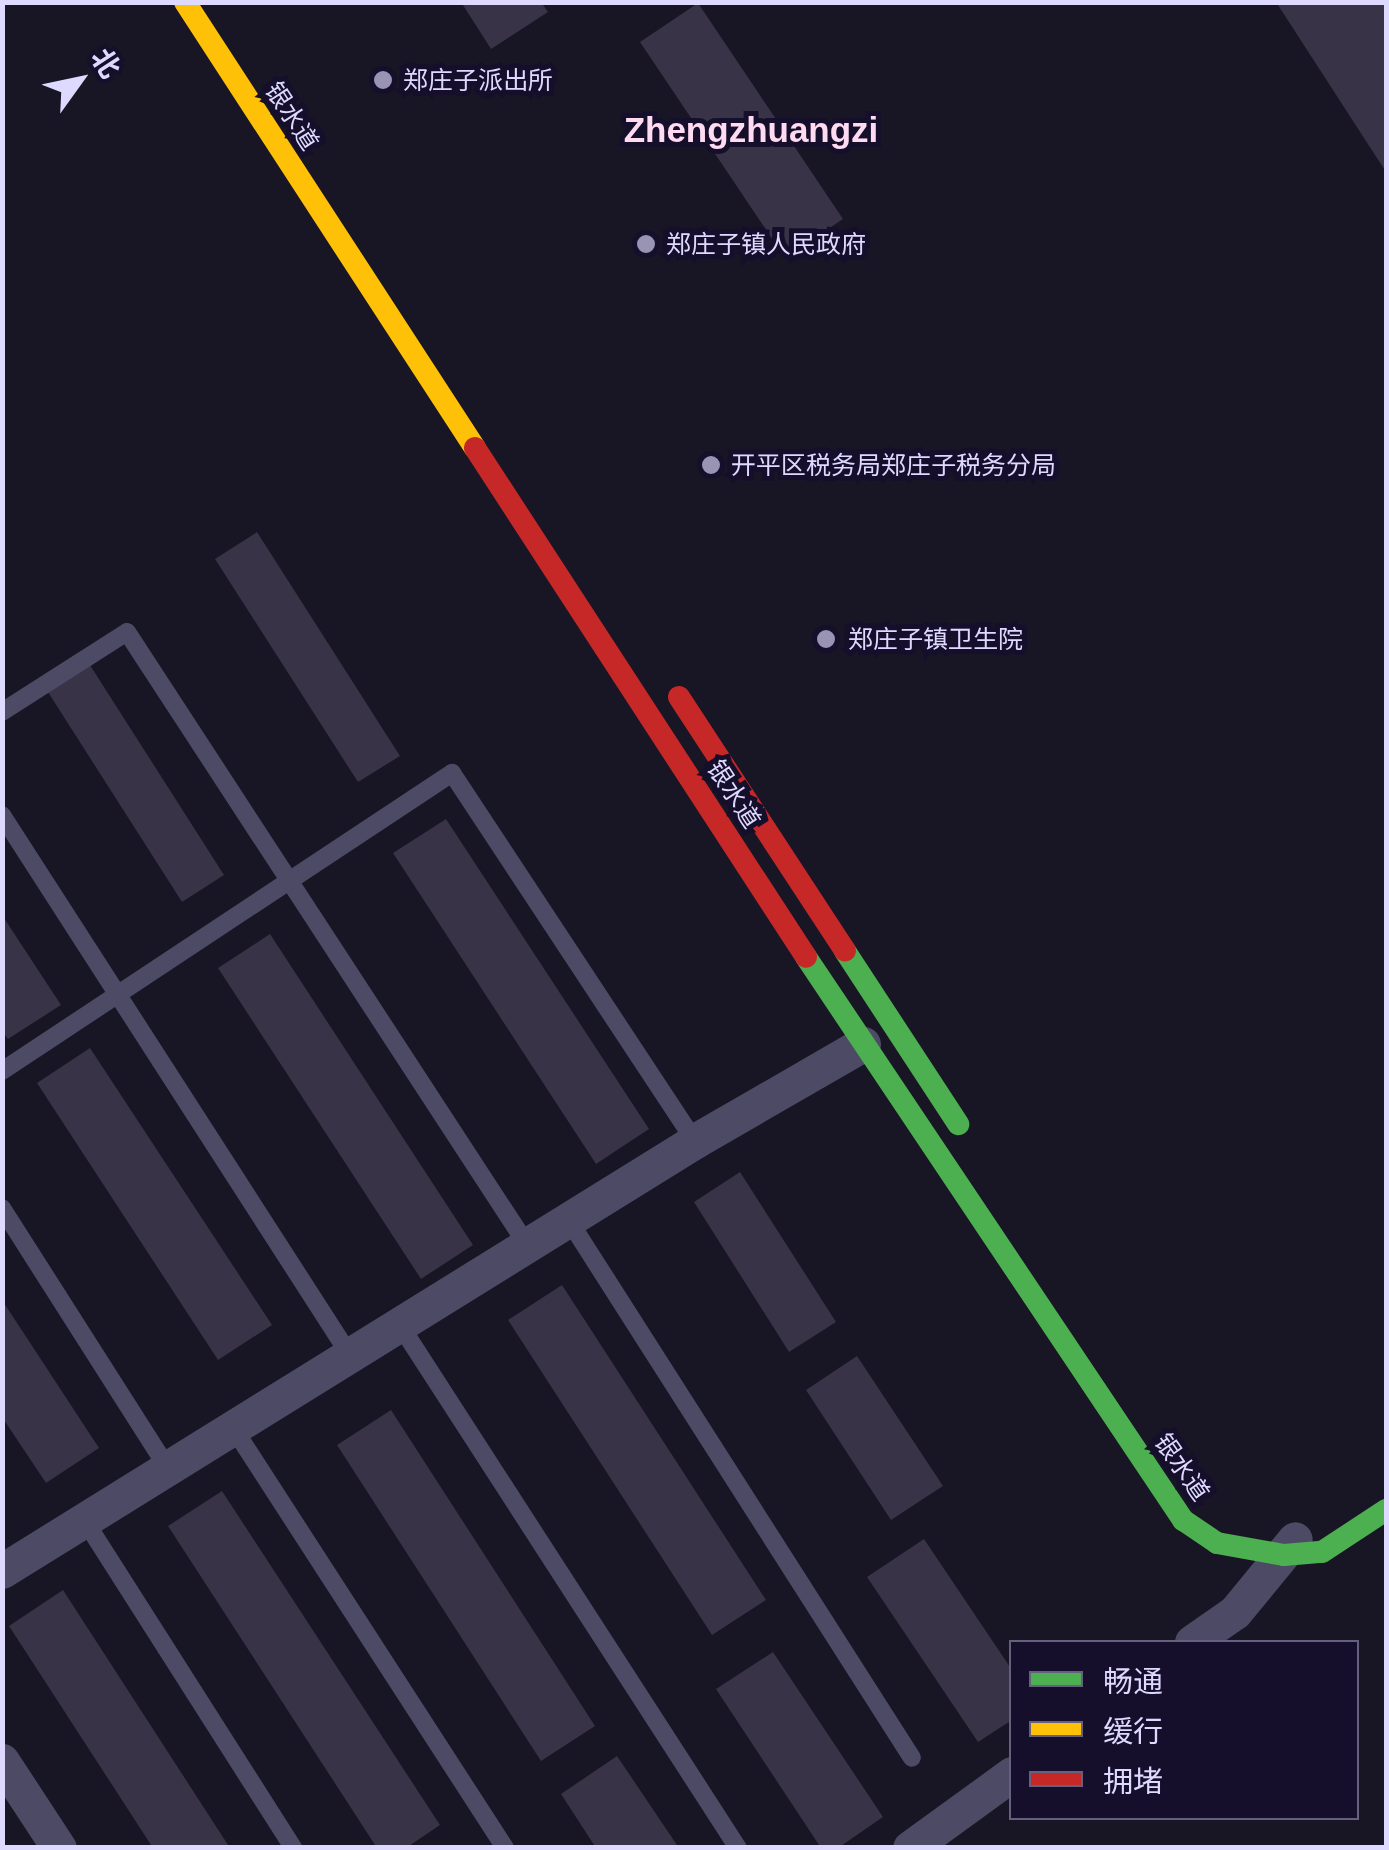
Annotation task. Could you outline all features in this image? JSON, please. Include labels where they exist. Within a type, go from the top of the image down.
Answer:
[{"type":"street","name":"银水道","points":[[185,2],[864,1044],[1183,1520],[1217,1543],[1292,1533]]},
{"type":"street","name":"银水道","points":[[662,671],[968,1138]]},
{"type":"street","points":[[2,1571],[694,1141],[864,1044]]},
{"type":"street","points":[[1195,1640],[1235,1612],[1292,1533],[1322,1552],[1386,1510]]},
{"type":"street","points":[[2,1760],[58,1848]]},
{"type":"street","points":[[910,1848],[1009,1776]]},
{"type":"lane","points":[[2,712],[127,632],[527,1245]]},
{"type":"lane","points":[[2,1071],[452,773],[694,1141]]},
{"type":"lane","points":[[2,815],[351,1357]]},
{"type":"lane","points":[[2,1208],[168,1469]]},
{"type":"lane","points":[[568,1220],[912,1758]]},
{"type":"lane","points":[[400,1325],[738,1848]]},
{"type":"lane","points":[[234,1429],[505,1848]]},
{"type":"lane","points":[[85,1520],[293,1848]]},
{"type":"building","name":"郑庄子派出所","points":[[461,2],[541,2],[548,12],[491,49]]},
{"type":"building","points":[[1276,2],[1386,2],[1386,172]]},
{"type":"building","name":"郑庄子镇人民政府","points":[[698,3],[843,219],[785,258],[640,42]]},
{"type":"building","points":[[257,532],[400,756],[358,782],[215,559]]},
{"type":"building","points":[[81,651],[224,875],[182,902],[39,678]]},
{"type":"building","points":[[446,819],[649,1129],[596,1164],[393,853]]},
{"type":"building","points":[[2,915],[61,1005],[8,1039],[2,1031]]},
{"type":"building","points":[[270,934],[473,1245],[421,1279],[218,968]]},
{"type":"building","points":[[90,1048],[272,1325],[218,1360],[37,1083]]},
{"type":"building","points":[[740,1172],[836,1322],[789,1352],[694,1202]]},
{"type":"building","points":[[562,1285],[766,1600],[712,1635],[508,1320]]},
{"type":"building","points":[[2,1300],[99,1448],[46,1483],[2,1417]]},
{"type":"building","points":[[857,1356],[943,1486],[891,1520],[806,1390]]},
{"type":"building","points":[[391,1410],[595,1726],[541,1761],[337,1445]]},
{"type":"building","points":[[222,1491],[440,1825],[406,1848],[377,1848],[168,1526]]},
{"type":"building","points":[[924,1539],[1009,1666],[1009,1722],[978,1742],[867,1577]]},
{"type":"building","points":[[63,1590],[230,1848],[153,1848],[9,1626]]},
{"type":"building","points":[[773,1652],[883,1817],[838,1848],[821,1848],[716,1689]]},
{"type":"building","points":[[617,1756],[679,1848],[596,1848],[561,1794]]},
{"type":"traffic: fast","points":[[845,951],[958,1124]]},
{"type":"traffic: fast","points":[[806,957],[1183,1520],[1217,1543],[1284,1555],[1322,1552],[1386,1510]]},
{"type":"traffic: slow","points":[[185,2],[475,448]]},
{"type":"traffic: jam","points":[[475,448],[806,957]]},
{"type":"traffic: jam","points":[[679,697],[845,951]]},
{"type":"place","name":"郑庄子派出所","points":[[383,80]]},
{"type":"place","name":"郑庄子镇人民政府","points":[[646,244]]},
{"type":"place","name":"开平区税务局郑庄子税务分局","points":[[711,465]]},
{"type":"place","name":"郑庄子镇卫生院","points":[[826,639]]},
{"type":"district","name":"Zhengzhuangzi","points":[[751,130]]}]
